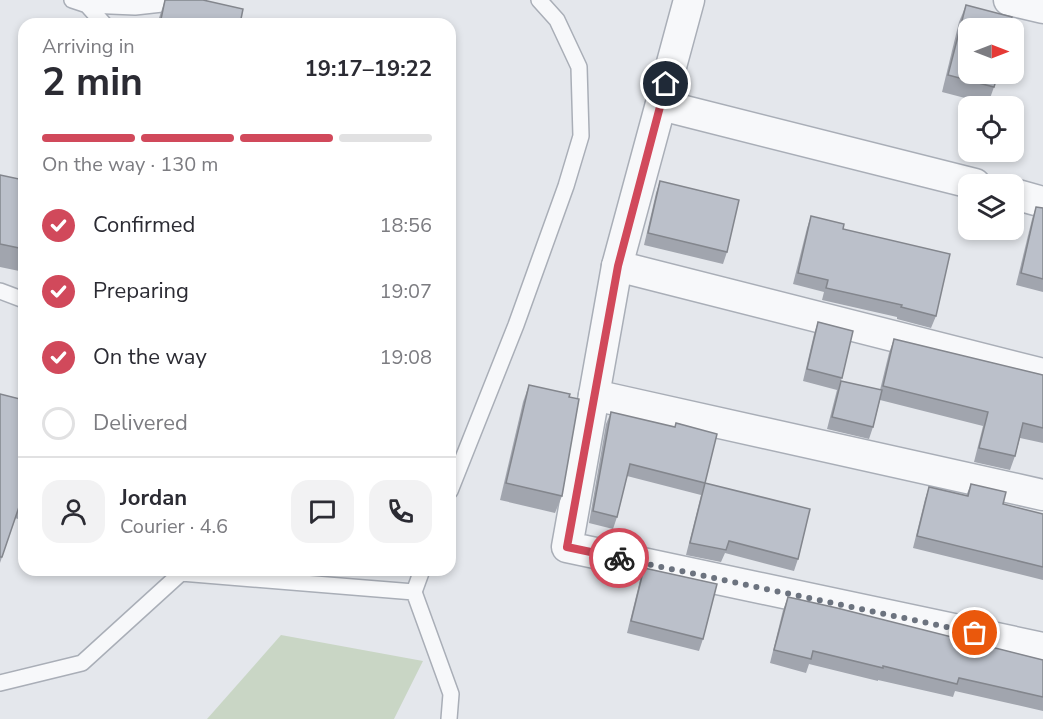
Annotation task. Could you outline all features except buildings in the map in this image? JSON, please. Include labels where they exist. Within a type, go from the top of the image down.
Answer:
[{"type":"street","points":[[689,0],[618,266],[567,547],[1043,648]]},
{"type":"street","points":[[1009,0],[1043,8]]},
{"type":"street","points":[[661,105],[958,180]]},
{"type":"street","points":[[1024,197],[1043,202]]},
{"type":"street","points":[[618,266],[1043,374]]},
{"type":"street","points":[[594,395],[1043,495]]},
{"type":"lane","points":[[79,3],[135,8],[198,0]]},
{"type":"lane","points":[[456,476],[516,325],[566,186],[581,136],[579,67],[557,20],[539,0]]},
{"type":"lane","points":[[79,3],[97,18]]},
{"type":"lane","points":[[0,291],[18,298]]},
{"type":"lane","points":[[0,683],[82,663],[177,576]]},
{"type":"lane","points":[[228,576],[414,592]]},
{"type":"lane","points":[[420,576],[414,592],[451,694],[449,719]]},
{"type":"green space","points":[[281,635],[423,661],[394,719],[207,719]]},
{"type":"way so far","points":[[619,558],[975,633]]},
{"type":"route","points":[[619,558],[567,547],[618,266],[666,84]]}]
